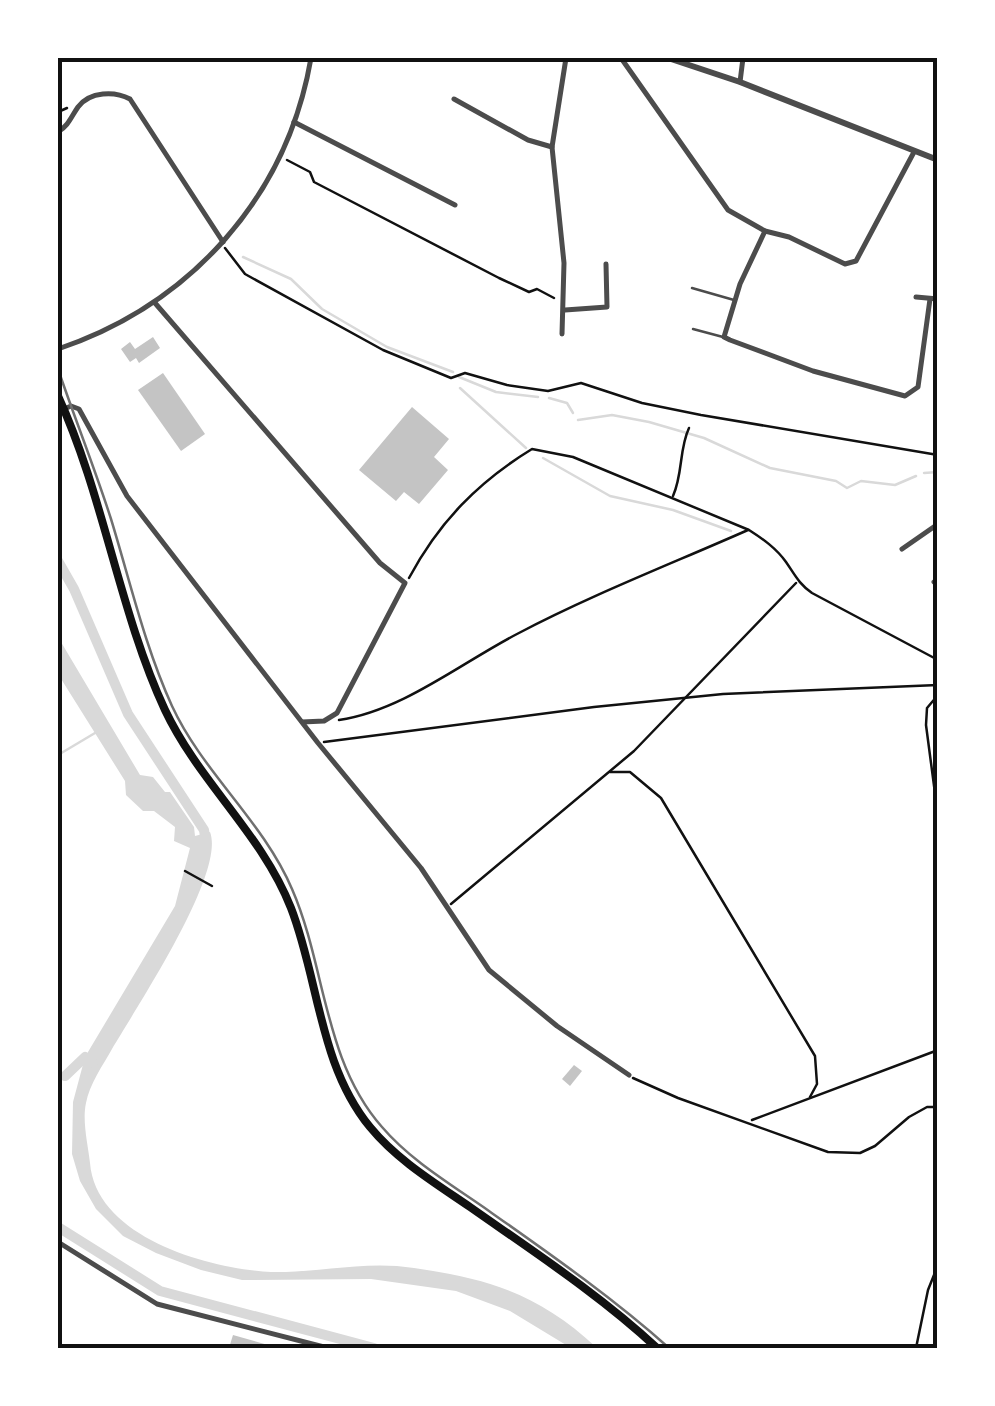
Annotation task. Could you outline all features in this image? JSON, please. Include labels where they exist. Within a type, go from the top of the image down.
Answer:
[{"type":"main road","points":[[58,396],[165,710],[196,764],[256,844],[284,892],[337,1070],[357,1110],[403,1159],[575,1282],[657,1348]]},
{"type":"street","points":[[58,349],[115,326],[155,303],[223,242],[248,210],[279,156],[294,122],[312,58]]},
{"type":"street","points":[[562,334],[565,306],[552,147],[566,58]]},
{"type":"street","points":[[620,58],[720,201],[765,231],[789,237],[844,264],[856,261],[914,152]]},
{"type":"street","points":[[668,58],[938,160]]},
{"type":"street","points":[[740,82],[743,58]]},
{"type":"street","points":[[58,132],[78,107],[91,98],[112,92],[130,100],[223,242]]},
{"type":"street","points":[[454,99],[528,140],[552,147]]},
{"type":"street","points":[[294,122],[455,204]]},
{"type":"street","points":[[765,231],[735,300],[724,338],[813,371],[905,396],[918,387],[934,299],[916,297]]},
{"type":"street","points":[[565,306],[607,307],[606,264]]},
{"type":"street","points":[[155,303],[380,563],[405,583],[337,713],[324,721],[302,722]]},
{"type":"street","points":[[64,409],[71,406],[79,410],[128,496],[318,743],[421,868],[468,940],[504,985],[629,1075]]},
{"type":"street","points":[[902,549],[938,524]]},
{"type":"street","points":[[58,1242],[157,1304],[328,1348]]},
{"type":"lane","points":[[692,288],[735,300]]},
{"type":"lane","points":[[693,329],[724,338]]},
{"type":"path","points":[[279,156],[310,172],[314,182],[498,278],[529,292],[536,289],[565,306]]},
{"type":"path","points":[[223,242],[245,274],[383,350],[451,378],[465,373],[548,391],[581,383],[701,415],[938,455]]},
{"type":"path","points":[[674,496],[687,431]]},
{"type":"path","points":[[405,583],[428,541],[464,501],[488,478],[532,450],[573,457],[749,530],[768,542],[797,582],[812,593],[938,660]]},
{"type":"path","points":[[338,720],[372,711],[407,695],[520,632],[749,530]]},
{"type":"path","points":[[448,906],[608,772],[686,698],[797,582]]},
{"type":"path","points":[[318,743],[686,698],[798,689],[938,685]]},
{"type":"path","points":[[937,697],[927,708],[926,725],[938,816]]},
{"type":"path","points":[[608,772],[630,772],[660,798],[815,1056],[818,1084],[810,1098]]},
{"type":"path","points":[[185,872],[212,886]]},
{"type":"path","points":[[749,1121],[938,1050]]},
{"type":"path","points":[[629,1075],[667,1094],[828,1152],[860,1153],[875,1146],[909,1117],[926,1107],[938,1107]]},
{"type":"path","points":[[916,1348],[928,1290],[938,1265]]},
{"type":"shaded area","points":[[58,637],[140,775],[153,777],[165,792],[170,792],[194,827],[195,836],[210,832],[211,851],[205,877],[192,908],[88,1096],[85,1117],[90,1163],[97,1189],[112,1211],[160,1245],[246,1270],[396,1266],[491,1284],[534,1302],[597,1348],[571,1348],[510,1311],[456,1291],[371,1279],[242,1280],[201,1270],[123,1236],[96,1209],[80,1181],[72,1154],[73,1102],[85,1057],[175,906],[190,848],[174,841],[175,827],[154,811],[143,811],[126,795],[125,781],[58,674]]},
{"type":"building","points":[[153,337],[160,348],[139,363],[136,358],[130,362],[121,349],[130,342],[135,349]]},
{"type":"building","points":[[163,373],[205,434],[181,451],[138,390]]},
{"type":"building","points":[[412,407],[449,439],[434,457],[448,470],[419,504],[404,492],[396,501],[359,470]]},
{"type":"building","points":[[574,1065],[582,1071],[570,1086],[562,1079]]},
{"type":"building","points":[[233,1335],[275,1347],[275,1348],[229,1348]]},
{"type":"waterway","points":[[243,257],[291,279],[322,309],[387,347],[453,372]]},
{"type":"waterway","points":[[459,377],[496,392],[538,397]]},
{"type":"waterway","points":[[460,388],[526,448]]},
{"type":"waterway","points":[[549,398],[567,403],[573,413]]},
{"type":"waterway","points":[[578,420],[612,415],[649,422],[704,438],[770,468],[836,481],[847,488],[861,481],[895,485],[916,476]]},
{"type":"waterway","points":[[543,458],[610,496],[673,510],[731,531]]},
{"type":"waterway","points":[[924,473],[938,472]]},
{"type":"waterway","points":[[58,561],[128,714],[204,830],[206,843]]},
{"type":"waterway","points":[[58,755],[95,733]]},
{"type":"waterway","points":[[65,1076],[85,1057],[93,1063]]},
{"type":"waterway","points":[[58,1227],[160,1291],[374,1348]]},
{"type":"railway","points":[[58,369],[105,500],[162,684],[200,753],[280,864],[303,919],[337,1043],[363,1101],[393,1139],[419,1162],[581,1277],[669,1348]]}]
